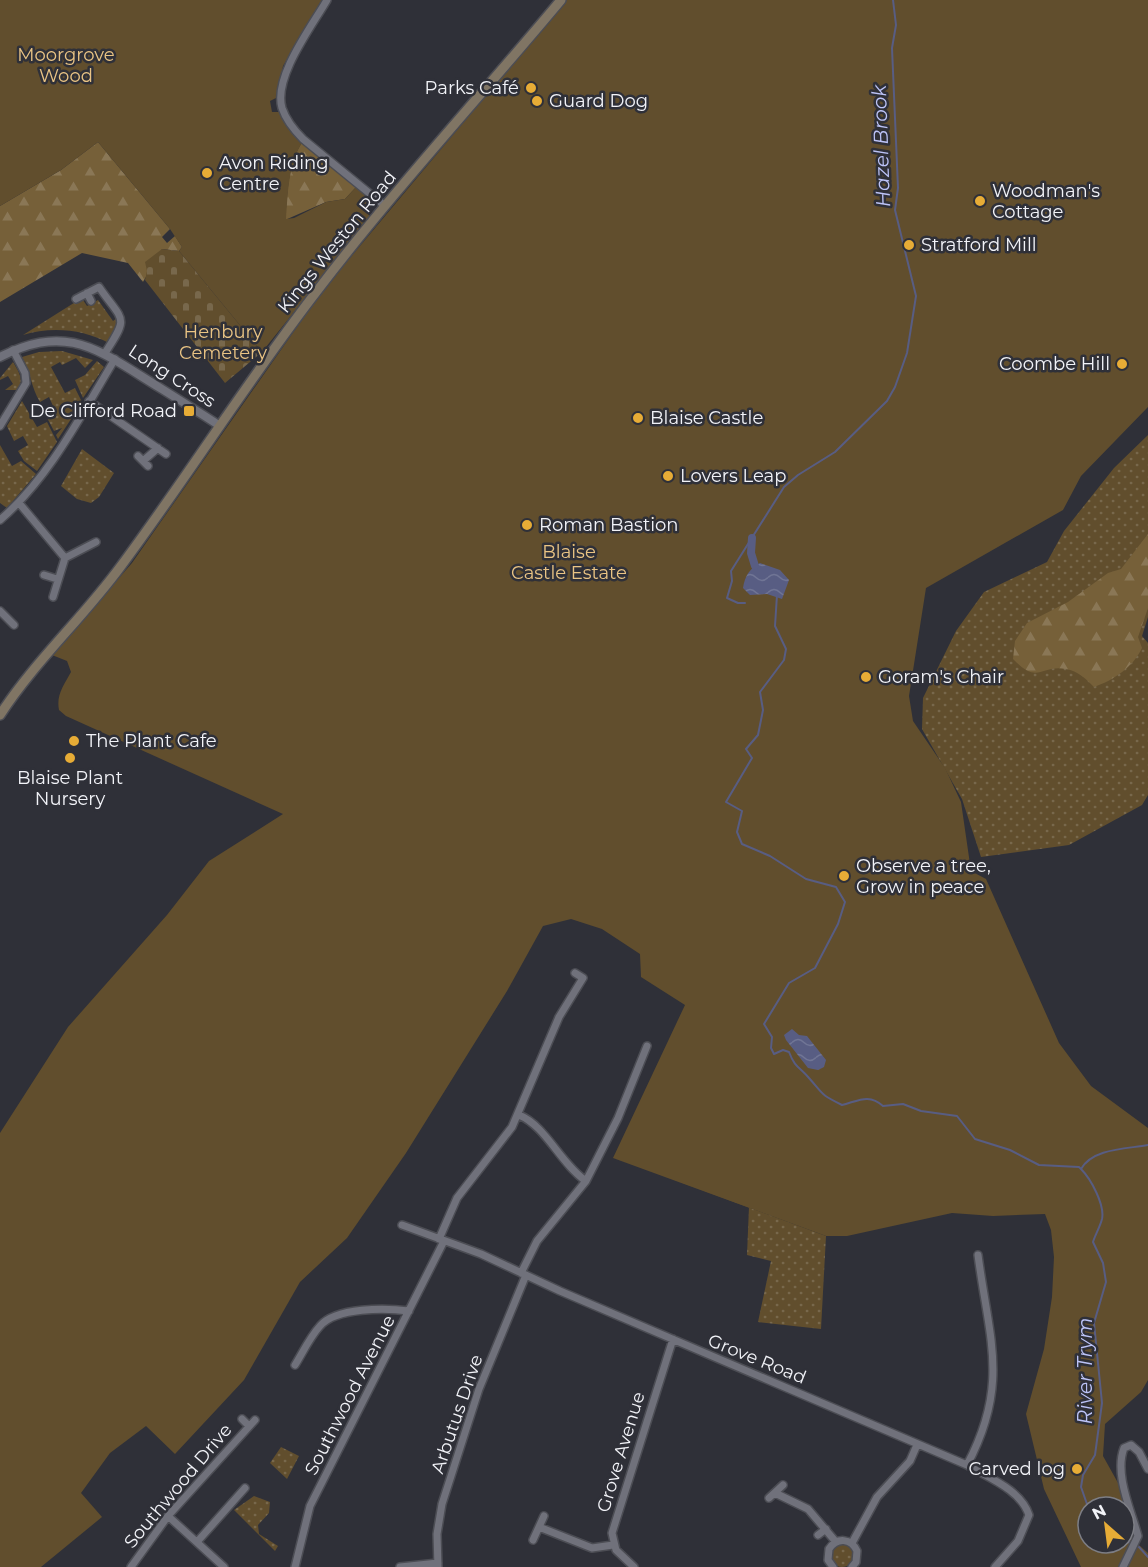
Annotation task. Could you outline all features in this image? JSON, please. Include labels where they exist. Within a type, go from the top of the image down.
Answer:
[{"type":"main road","name":"Kings Weston Road","points":[[0,716],[47,651],[118,570],[290,326],[385,206],[561,0]]},
{"type":"street","points":[[327,0],[289,65],[281,105],[292,127],[303,139],[385,206]]},
{"type":"street","points":[[271,106],[281,105]]},
{"type":"street","name":"Long Cross","points":[[87,293],[99,287],[122,319],[121,329],[105,353]]},
{"type":"street","points":[[76,299],[87,293],[91,302]]},
{"type":"street","name":"Long Cross","points":[[0,357],[37,342],[66,340],[88,345],[115,359],[220,426]]},
{"type":"street","points":[[0,426],[26,383],[24,371],[13,350]]},
{"type":"street","points":[[0,520],[19,503],[45,471],[115,359]]},
{"type":"street","points":[[89,401],[166,454]]},
{"type":"street","points":[[143,461],[158,448]]},
{"type":"street","points":[[19,503],[65,558]]},
{"type":"street","points":[[53,597],[65,558],[96,542]]},
{"type":"street","points":[[44,575],[57,579]]},
{"type":"street","points":[[2,616],[14,625]]},
{"type":"street","name":"Southwood Avenue","points":[[295,1567],[310,1506],[409,1311],[457,1198],[501,1146],[519,1115],[559,1017],[584,978],[575,973]]},
{"type":"street","name":"Arbutus Drive","points":[[438,1565],[436,1534],[442,1504],[479,1389],[537,1241],[586,1181],[618,1118],[646,1048],[652,1053]]},
{"type":"street","points":[[519,1115],[535,1124],[571,1170],[586,1181]]},
{"type":"street","name":"Grove Road","points":[[402,1225],[524,1274],[807,1395],[819,1404],[967,1465],[1019,1497],[1029,1515],[1024,1532],[995,1567]]},
{"type":"street","points":[[967,1465],[978,1446],[993,1392],[995,1362],[977,1260]]},
{"type":"street","points":[[295,1365],[319,1326],[332,1317],[390,1309],[409,1311]]},
{"type":"street","name":"Grove Avenue","points":[[613,1545],[612,1533],[673,1339]]},
{"type":"street","points":[[304,1350],[312,1354]]},
{"type":"street","name":"Southwood Drive","points":[[242,1419],[249,1426]]},
{"type":"street","name":"Southwood Drive","points":[[131,1567],[168,1515],[255,1420]]},
{"type":"street","points":[[852,1543],[877,1497],[910,1461],[917,1445]]},
{"type":"street","points":[[1123,1567],[1137,1540],[1121,1465],[1124,1448],[1127,1445],[1135,1447],[1148,1469]]},
{"type":"street","points":[[783,1485],[772,1496],[808,1509],[836,1542]]},
{"type":"street","points":[[197,1542],[245,1488]]},
{"type":"street","points":[[238,1495],[245,1501]]},
{"type":"street","points":[[168,1515],[224,1567]]},
{"type":"street","points":[[533,1540],[544,1516]]},
{"type":"street","points":[[539,1527],[592,1548],[613,1545],[619,1555],[634,1567]]},
{"type":"street","points":[[818,1535],[826,1529]]},
{"type":"street","points":[[833,1567],[828,1554],[836,1542],[844,1540],[852,1543],[858,1557],[852,1567]]},
{"type":"street","points":[[400,1567],[438,1565]]},
{"type":"green space","name":"Avon Riding Centre","points":[[0,0],[322,0],[283,66],[278,97],[270,101],[272,112],[280,112],[303,141],[294,159],[288,189],[286,219],[294,218],[326,202],[345,199],[357,186],[369,201],[366,210],[370,217],[262,352],[179,251],[182,247],[170,229],[98,142],[61,170],[0,206]]},
{"type":"green space","name":"Blaise Castle Estate","points":[[566,0],[1148,0],[1148,407],[1081,476],[1063,510],[926,588],[909,696],[913,721],[945,768],[961,802],[971,871],[986,879],[1059,1043],[1091,1086],[1148,1128],[1148,1380],[1141,1392],[1105,1424],[1103,1456],[1123,1495],[1076,1495],[1076,1555],[1136,1555],[1136,1542],[1148,1553],[1148,1567],[1081,1567],[1044,1489],[1026,1414],[1044,1349],[1052,1297],[1054,1257],[1051,1230],[1045,1214],[993,1216],[952,1213],[847,1236],[826,1236],[613,1158],[685,1005],[641,977],[640,954],[602,929],[571,919],[543,926],[507,991],[406,1153],[347,1238],[300,1282],[244,1380],[175,1454],[146,1426],[110,1453],[81,1493],[102,1517],[41,1567],[0,1567],[0,1133],[68,1027],[167,915],[209,861],[283,814],[66,716],[59,710],[59,700],[61,690],[71,672],[67,661],[52,655],[132,563],[306,314],[344,265]]},
{"type":"green space","points":[[303,141],[357,186],[345,199],[326,202],[285,220],[291,169]]},
{"type":"green space","points":[[98,142],[170,229],[162,237],[167,243],[175,236],[182,247],[179,251],[162,249],[143,282],[128,263],[82,253],[0,302],[0,206],[61,170]]},
{"type":"green space","name":"Henbury Cemetery","points":[[162,249],[179,251],[262,352],[225,383],[145,280],[147,271],[145,262]]},
{"type":"green space","points":[[83,300],[87,306],[98,300],[113,321],[117,318],[119,322],[109,343],[99,338],[67,330],[45,330],[23,335],[77,301],[79,303]]},
{"type":"green space","points":[[62,351],[93,360],[85,368],[76,358],[62,365],[60,362],[51,367],[65,393],[75,388],[82,402],[58,439],[56,435],[62,428],[54,431],[44,412],[53,406],[49,397],[40,402],[22,357],[39,352]]},
{"type":"green space","points":[[97,361],[104,367],[83,398],[75,380],[85,375]]},
{"type":"green space","points":[[13,362],[20,376],[20,386],[18,390],[5,390],[13,384],[8,376],[0,380],[0,378]]},
{"type":"green space","points":[[22,401],[37,427],[47,422],[57,442],[37,471],[24,461],[18,451],[28,445],[23,436],[14,441],[7,426]]},
{"type":"green space","points":[[1148,435],[1148,617],[1142,636],[1148,643],[1148,795],[1142,805],[1069,845],[981,857],[962,799],[922,729],[923,698],[956,631],[984,592],[1047,562],[1064,531],[1114,468]]},
{"type":"green space","points":[[0,445],[12,466],[21,461],[36,474],[7,508],[0,503]]},
{"type":"green space","points":[[82,449],[114,473],[99,497],[91,503],[77,499],[61,486]]},
{"type":"green space","points":[[1148,534],[1148,608],[1138,637],[1142,648],[1128,667],[1116,677],[1094,687],[1082,676],[1070,670],[1057,668],[1034,673],[1013,659],[1015,641],[1027,623],[1068,602],[1108,573],[1121,569]]},
{"type":"green space","points":[[749,1207],[826,1236],[821,1329],[758,1322],[771,1261],[747,1255]]},
{"type":"green space","points":[[281,1447],[299,1456],[287,1479],[270,1463]]},
{"type":"green space","points":[[254,1496],[270,1502],[269,1513],[258,1525],[259,1534],[278,1546],[275,1551],[234,1510]]},
{"type":"green space","points":[[842,1543],[850,1547],[854,1555],[850,1563],[842,1567],[834,1563],[830,1555],[834,1547]]},
{"type":"water","points":[[760,563],[780,570],[789,580],[782,599],[767,594],[750,595],[743,588],[748,573]]},
{"type":"water","points":[[792,1029],[799,1035],[807,1036],[826,1060],[824,1067],[818,1070],[808,1068],[786,1040],[784,1035]]},
{"type":"waterway","name":"Hazel Brook","points":[[745,603],[738,603],[727,598],[732,581],[731,571],[784,487],[798,475],[835,452],[887,401],[895,387],[907,353],[916,296],[895,210],[898,188],[892,48],[896,25],[893,0]]},
{"type":"waterway","points":[[752,538],[751,553],[755,566]]},
{"type":"waterway","name":"Hazel Brook","points":[[777,595],[775,626],[786,649],[784,660],[760,692],[763,710],[758,735],[746,749],[752,758],[726,802],[742,811],[737,832],[742,844],[770,856],[806,879],[836,887],[845,902],[838,924],[815,968],[789,983],[764,1024],[772,1037],[771,1048],[774,1054],[783,1050],[789,1052],[796,1064],[821,1092],[842,1105],[868,1099],[883,1106],[903,1104],[921,1111],[957,1116],[975,1139],[1010,1150],[1039,1165],[1079,1167],[1081,1169]]},
{"type":"waterway","name":"River Trym","points":[[1081,1169],[1086,1162],[1102,1153],[1148,1145]]},
{"type":"waterway","name":"River Trym","points":[[1081,1169],[1093,1186],[1101,1207],[1102,1219],[1093,1242],[1103,1263],[1106,1282],[1094,1323],[1102,1403],[1095,1455],[1083,1475],[1081,1487],[1084,1495]]},
{"type":"waterway","name":"River Trym","points":[[1136,1546],[1148,1557]]},
{"type":"place","name":"Parks Café","points":[[531,88]]},
{"type":"place","name":"Guard Dog","points":[[537,101]]},
{"type":"place","name":"Avon Riding Centre","points":[[207,173]]},
{"type":"place","name":"Woodman's Cottage","points":[[980,201]]},
{"type":"place","name":"Stratford Mill","points":[[909,245]]},
{"type":"place","name":"Coombe Hill","points":[[1122,364]]},
{"type":"place","name":"De Clifford Road","points":[[189,411]]},
{"type":"place","name":"Blaise Castle","points":[[638,418]]},
{"type":"place","name":"Lovers Leap","points":[[668,476]]},
{"type":"place","name":"Roman Bastion","points":[[527,525]]},
{"type":"place","name":"Goram's Chair","points":[[866,677]]},
{"type":"place","name":"The Plant Cafe","points":[[74,741]]},
{"type":"place","name":"Blaise Plant Nursery","points":[[70,758]]},
{"type":"place","name":"Observe a tree, Grow in peace","points":[[844,876]]},
{"type":"place","name":"Carved log","points":[[1077,1469]]},
{"type":"park label","name":"Moorgrove Wood","points":[[66,65]]}]
